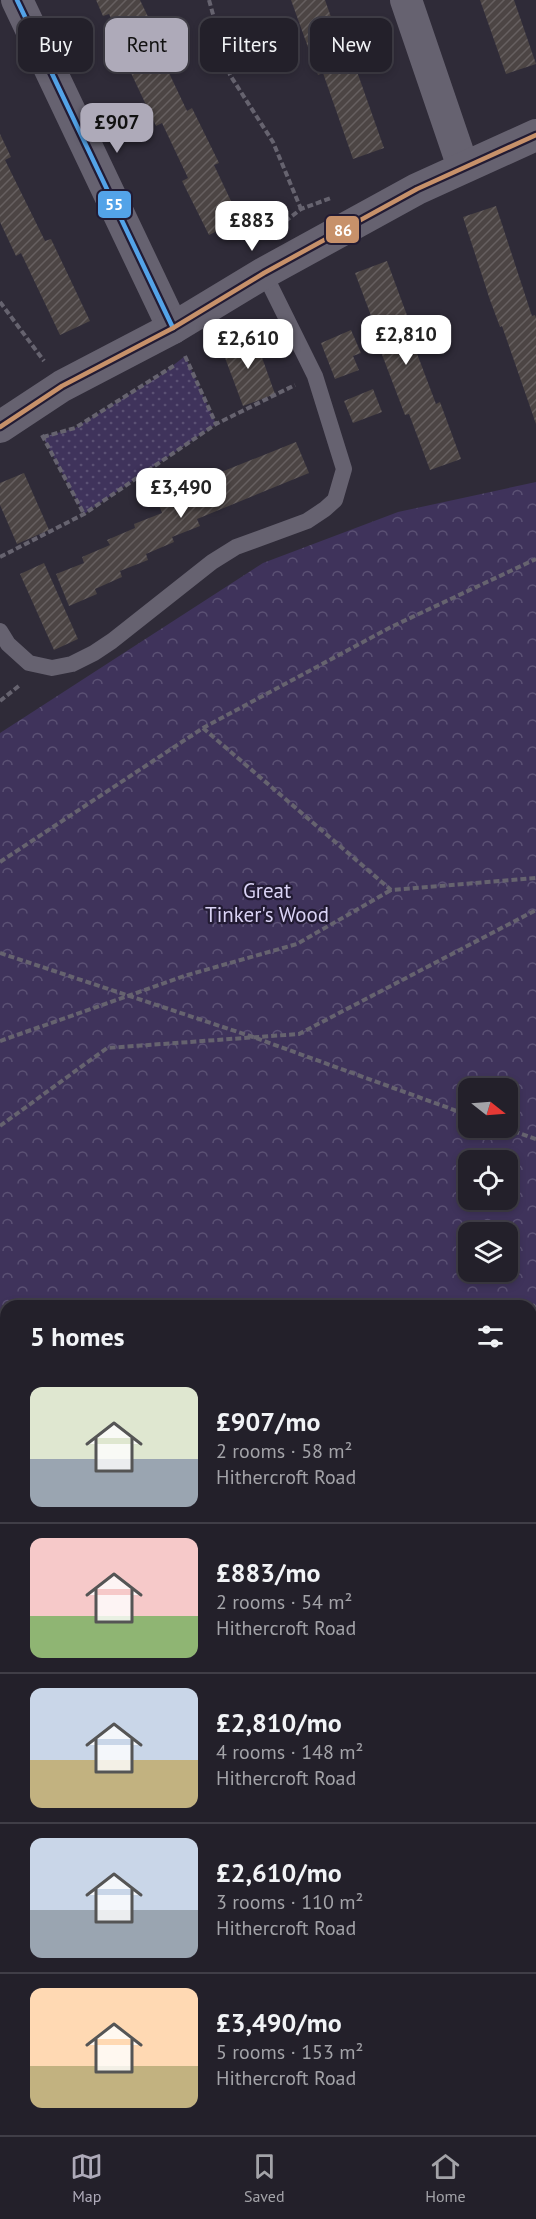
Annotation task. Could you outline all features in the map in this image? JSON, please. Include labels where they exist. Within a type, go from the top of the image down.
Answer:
[{"type":"street","points":[[16,0],[182,346]]},
{"type":"street","points":[[406,0],[464,167]]},
{"type":"street","points":[[0,427],[62,386],[182,346],[264,273],[417,189],[536,135]]},
{"type":"lane","points":[[0,632],[8,644],[28,663],[52,668],[72,664],[112,641],[212,562],[236,547],[307,521],[335,500],[344,468],[315,376],[264,273]]},
{"type":"path","points":[[208,0],[230,75],[273,142],[301,209]]},
{"type":"path","points":[[0,302],[62,386]]},
{"type":"path","points":[[182,346],[216,424]]},
{"type":"path","points":[[43,437],[75,428],[161,375],[182,346]]},
{"type":"path","points":[[0,558],[84,514],[216,424],[315,376]]},
{"type":"path","points":[[28,408],[84,514]]},
{"type":"path","points":[[0,862],[203,728],[391,627],[536,559]]},
{"type":"path","points":[[203,728],[391,890]]},
{"type":"path","points":[[0,1041],[184,976],[297,944],[391,890],[536,878]]},
{"type":"path","points":[[0,1126],[107,1048],[299,1034],[536,910]]},
{"type":"path","points":[[0,953],[253,1037],[458,1111]]},
{"type":"path","points":[[518,1133],[536,1139]]},
{"type":"green space","points":[[185,356],[216,424],[84,514],[43,437],[75,428],[161,375]]},
{"type":"green space","name":"Great Tinker's Wood","points":[[536,482],[536,1300],[0,1300],[0,733],[263,563],[398,512]]},
{"type":"building","points":[[96,0],[140,0],[149,18],[111,18],[109,14],[103,16]]},
{"type":"building","points":[[291,0],[325,0],[331,18],[310,18],[310,53],[298,18]]},
{"type":"building","points":[[480,0],[514,0],[536,64],[506,74]]},
{"type":"building","points":[[130,72],[169,72],[187,111],[192,108],[219,163],[214,165],[240,220],[209,235],[182,181],[188,178],[162,123],[156,126]]},
{"type":"building","points":[[317,72],[357,72],[384,148],[353,159],[323,73],[318,75]]},
{"type":"building","points":[[0,134],[11,157],[5,160],[45,241],[51,239],[90,321],[60,335],[21,253],[16,256],[0,222]]},
{"type":"building","points":[[496,206],[532,316],[535,315],[536,318],[536,424],[502,326],[500,327],[490,300],[463,217]]},
{"type":"building","points":[[387,261],[408,318],[404,319],[436,404],[440,402],[461,459],[430,470],[409,414],[405,415],[373,331],[376,329],[355,273]]},
{"type":"building","points":[[351,330],[361,353],[353,356],[359,370],[335,379],[321,343]]},
{"type":"building","points":[[254,335],[275,394],[243,406],[221,347]]},
{"type":"building","points":[[373,389],[382,412],[353,423],[344,401]]},
{"type":"building","points":[[296,442],[309,473],[197,519],[200,526],[172,537],[174,542],[146,554],[148,560],[120,571],[122,577],[95,589],[97,594],[69,606],[56,574],[84,563],[82,557],[110,545],[107,540],[135,528],[134,524],[162,513],[159,505],[187,493],[184,487]]},
{"type":"building","points":[[24,473],[49,530],[17,544],[0,505],[0,483]]},
{"type":"building","points":[[44,563],[78,639],[54,650],[20,574]]},
{"type":"transit line","name":"55","points":[[17,0],[173,328]]},
{"type":"transit line","name":"86","points":[[0,427],[62,386],[173,328],[264,273],[417,189],[536,135]]}]
